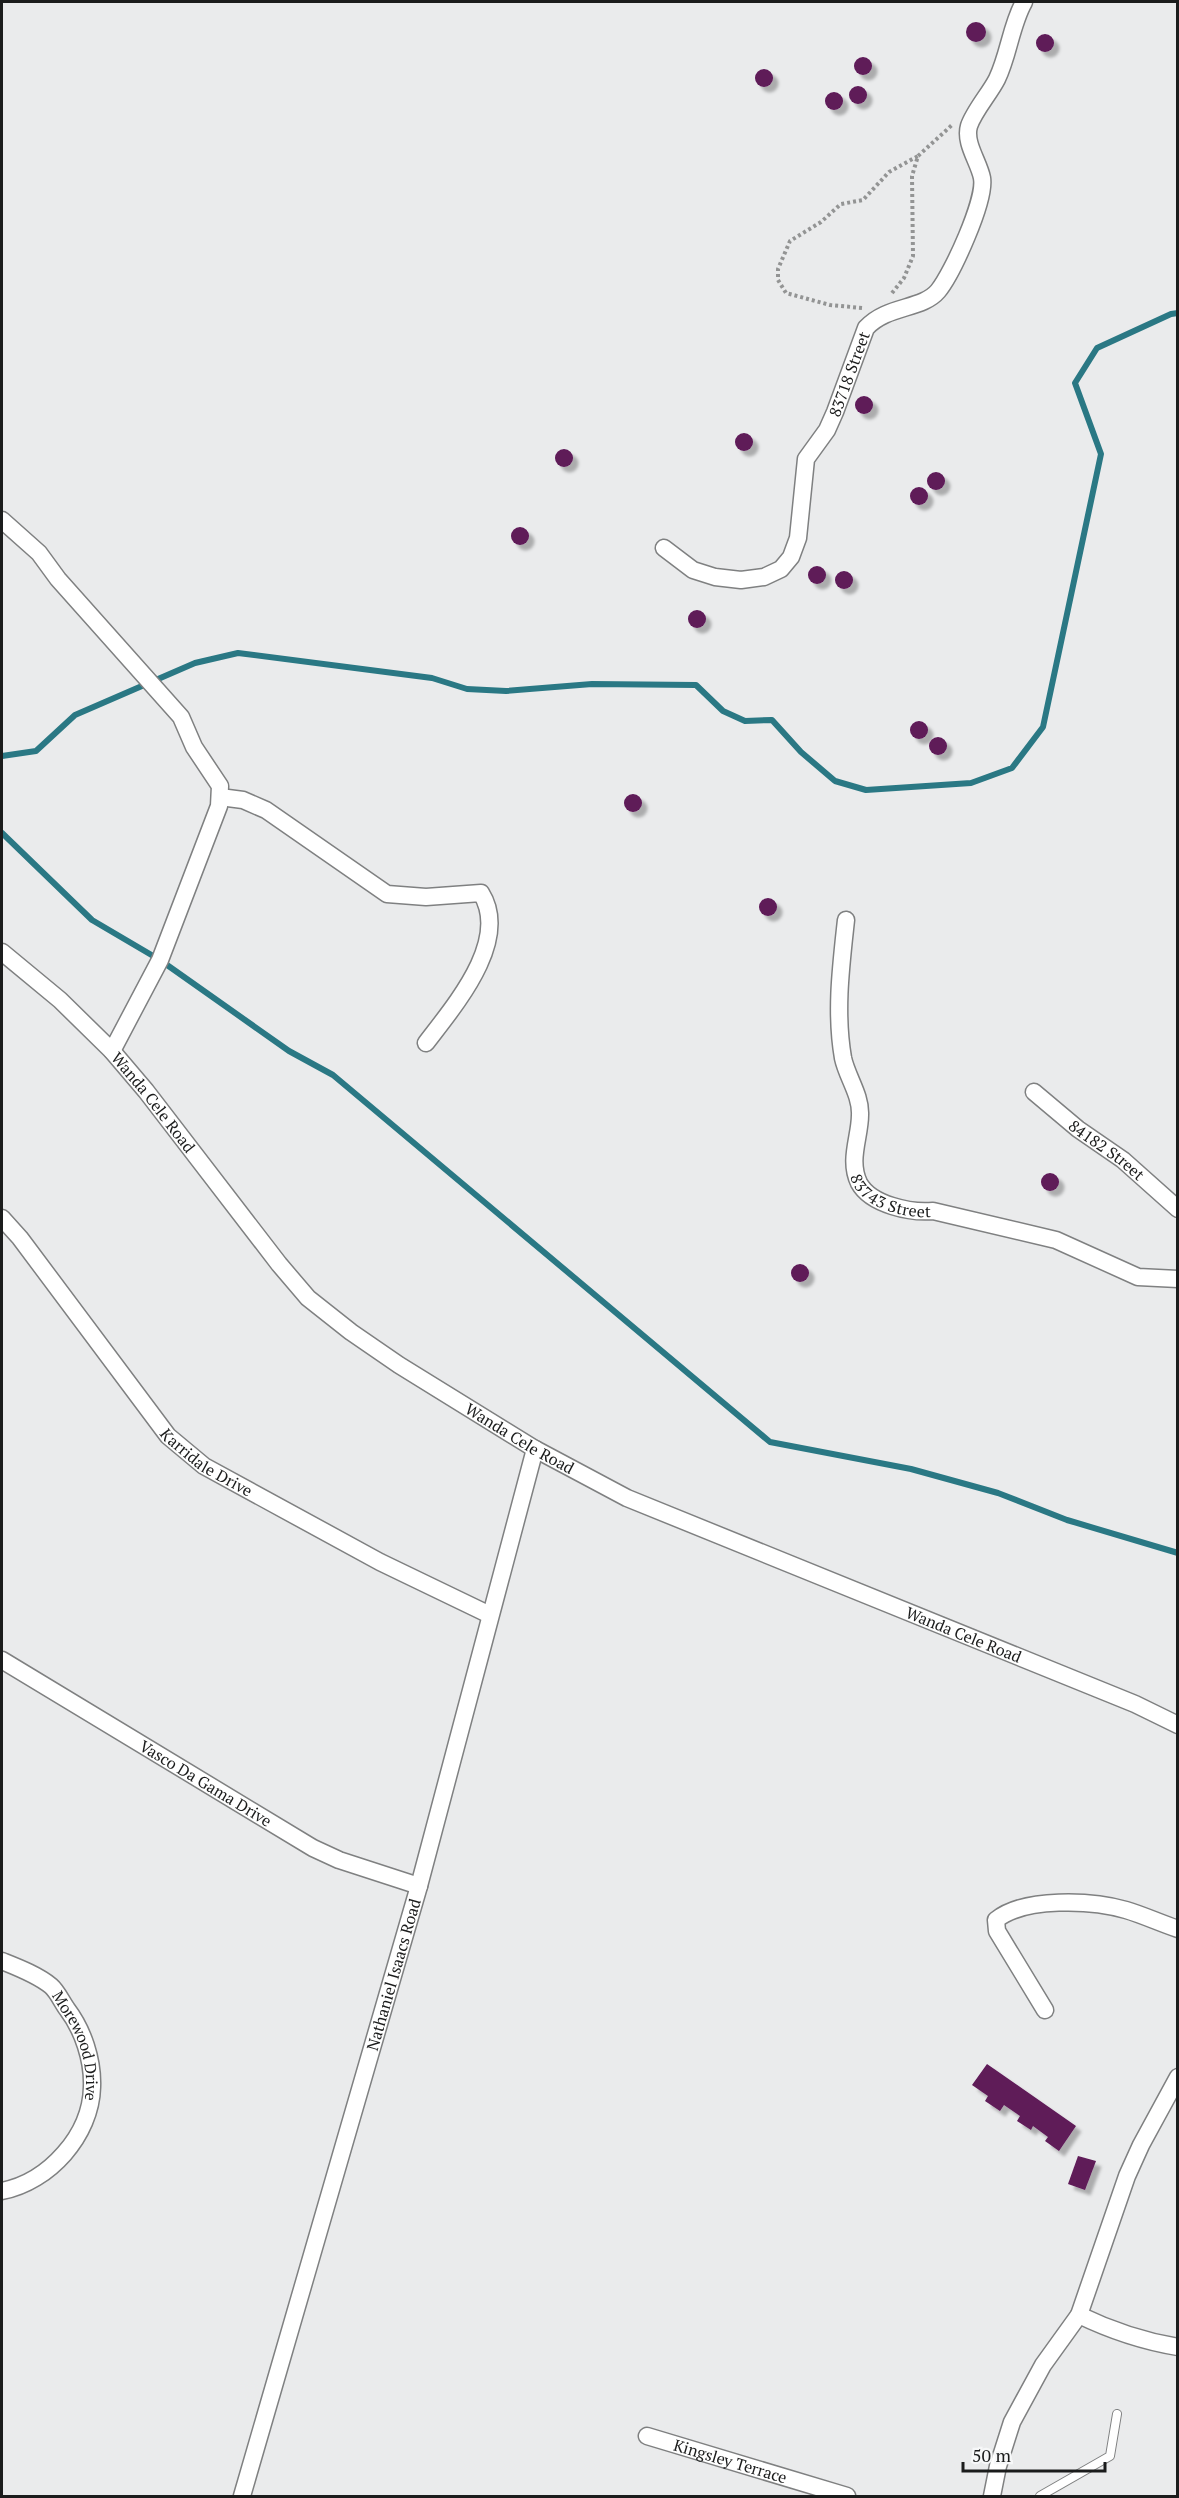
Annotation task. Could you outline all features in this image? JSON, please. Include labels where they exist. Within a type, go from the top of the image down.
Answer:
[{"type":"street","name":"83718 Street","points":[[664,548],[693,570],[715,577],[741,580],[764,577],[781,569],[791,557],[798,538],[806,459],[827,430],[866,328],[875,318],[925,301],[936,293],[947,278],[981,200],[982,179],[970,145],[969,127],[997,78],[1024,2]]},
{"type":"street","points":[[2,520],[39,553],[58,579],[181,717],[194,747],[220,786],[219,806],[160,960],[112,1052]]},
{"type":"street","points":[[220,797],[243,800],[266,810],[387,894],[426,897],[481,893],[487,902],[488,913],[487,942],[484,952],[477,971],[426,1043]]},
{"type":"street","name":"83743 Street","points":[[846,920],[840,974],[840,1033],[848,1076],[859,1104],[855,1168],[863,1188],[890,1205],[915,1213],[933,1211],[1008,1231],[1056,1240],[1138,1277],[1178,1279]]},
{"type":"street","name":"Wanda Cele Road","points":[[2,952],[60,1000],[112,1052],[146,1091],[308,1298],[351,1332],[399,1365],[536,1449],[627,1498],[1135,1704],[1178,1725]]},
{"type":"street","name":"84182 Street","points":[[1034,1092],[1078,1129],[1123,1160],[1178,1209]]},
{"type":"street","name":"Karridale Drive","points":[[2,1218],[20,1238],[168,1436],[204,1466],[380,1562],[490,1615]]},
{"type":"street","name":"Nathaniel Isaacs Road","points":[[242,2496],[419,1886],[536,1449]]},
{"type":"street","name":"Vasco Da Gama Drive","points":[[2,1660],[313,1848],[339,1860],[419,1886]]},
{"type":"street","points":[[1045,2010],[1002,1943],[996,1920],[1004,1913],[1019,1908],[1057,1903],[1095,1904],[1124,1910],[1178,1929]]},
{"type":"street","name":"Morewood Drive","points":[[2,1961],[51,1986],[68,2010],[88,2052],[92,2088],[84,2124],[64,2154],[42,2175],[2,2191]]},
{"type":"street","points":[[992,2496],[998,2466],[1012,2422],[1044,2365],[1079,2315],[1088,2295],[1127,2176],[1178,2077]]},
{"type":"street","points":[[1079,2315],[1107,2329],[1145,2341],[1178,2347]]},
{"type":"street","name":"Kingsley Terrace","points":[[647,2436],[847,2496]]},
{"type":"lane","points":[[1040,2496],[1110,2456],[1117,2414]]},
{"type":"path","points":[[867,309],[830,305],[786,293],[778,280],[778,268],[782,255],[790,241],[821,222],[841,204],[863,200],[889,172],[918,156],[935,138],[959,119]]},
{"type":"path","points":[[888,298],[904,278],[913,256],[912,176],[918,156]]},
{"type":"building","points":[[976,22],[983,25],[986,32],[983,39],[976,42],[969,39],[966,32],[969,25]]},
{"type":"building","points":[[1041,34],[1049,34],[1054,39],[1052,50],[1041,52],[1036,47],[1036,39]]},
{"type":"building","points":[[859,57],[867,57],[872,62],[870,73],[859,75],[854,70],[854,62]]},
{"type":"building","points":[[760,69],[768,69],[773,74],[771,85],[760,87],[755,82],[755,74]]},
{"type":"building","points":[[854,86],[862,86],[867,91],[865,102],[854,104],[849,99],[849,91]]},
{"type":"building","points":[[830,92],[838,92],[843,97],[841,108],[830,110],[825,105],[825,97]]},
{"type":"building","points":[[860,396],[868,396],[873,401],[871,412],[860,414],[855,409],[855,401]]},
{"type":"building","points":[[740,433],[748,433],[753,438],[751,449],[740,451],[735,446],[735,438]]},
{"type":"building","points":[[560,449],[568,449],[573,454],[571,465],[560,467],[555,462],[555,454]]},
{"type":"building","points":[[932,472],[940,472],[945,477],[943,488],[932,490],[927,485],[927,477]]},
{"type":"building","points":[[915,487],[923,487],[928,492],[926,503],[915,505],[910,500],[910,492]]},
{"type":"building","points":[[516,527],[524,527],[529,532],[527,543],[516,545],[511,540],[511,532]]},
{"type":"building","points":[[813,566],[821,566],[826,571],[824,582],[813,584],[808,579],[808,571]]},
{"type":"building","points":[[840,571],[848,571],[853,576],[851,587],[840,589],[835,584],[835,576]]},
{"type":"building","points":[[693,610],[701,610],[706,615],[704,626],[693,628],[688,623],[688,615]]},
{"type":"building","points":[[915,721],[923,721],[928,726],[926,737],[915,739],[910,734],[910,726]]},
{"type":"building","points":[[934,737],[942,737],[947,742],[945,753],[934,755],[929,750],[929,742]]},
{"type":"building","points":[[629,794],[637,794],[642,799],[640,810],[629,812],[624,807],[624,799]]},
{"type":"building","points":[[764,898],[772,898],[777,903],[775,914],[764,916],[759,911],[759,903]]},
{"type":"building","points":[[1046,1173],[1054,1173],[1059,1178],[1057,1189],[1046,1191],[1041,1186],[1041,1178]]},
{"type":"building","points":[[796,1264],[804,1264],[809,1269],[807,1280],[796,1282],[791,1277],[791,1269]]},
{"type":"building","points":[[987,2064],[1076,2126],[1059,2151],[1045,2141],[1048,2137],[1033,2126],[1031,2130],[1017,2121],[1020,2116],[1004,2105],[1000,2111],[985,2101],[988,2096],[972,2085]]},
{"type":"building","points":[[1078,2156],[1096,2161],[1085,2190],[1068,2184]]},
{"type":"waterway","points":[[2,756],[36,751],[75,715],[195,663],[238,653],[432,678],[467,689],[506,691],[592,684],[696,685],[723,711],[745,721],[772,720],[801,752],[835,781],[866,790],[971,783],[1012,768],[1043,727],[1101,454],[1075,383],[1097,348],[1171,314],[1178,313]]},
{"type":"waterway","points":[[2,833],[92,920],[160,960],[289,1051],[333,1075],[770,1442],[911,1469],[998,1493],[1067,1520],[1178,1553]]}]
